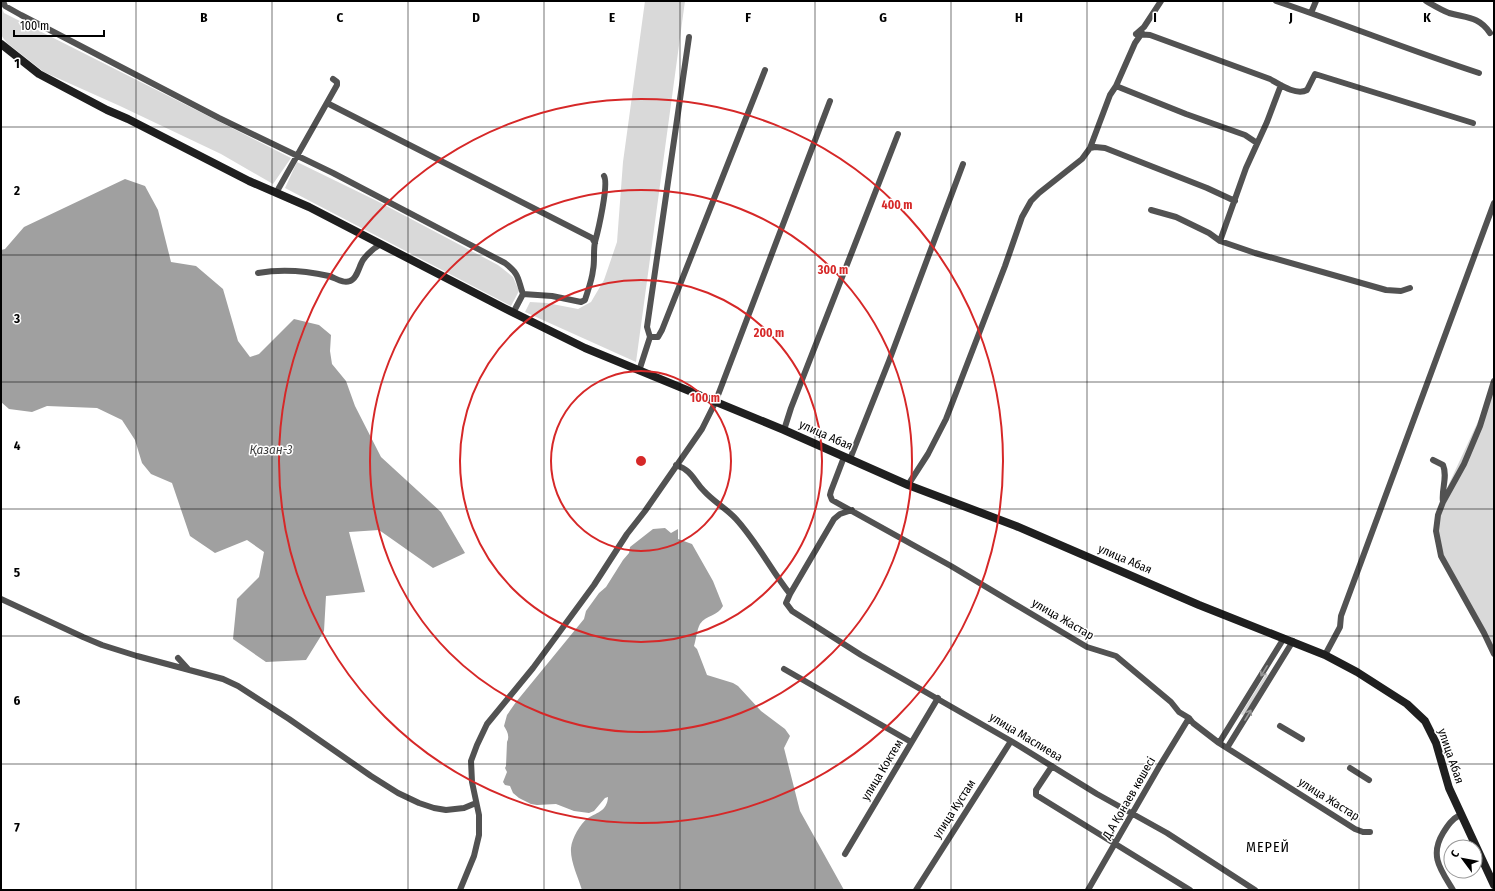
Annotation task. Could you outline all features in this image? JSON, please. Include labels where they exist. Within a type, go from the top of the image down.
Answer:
[{"type":"main road","name":"улица Абая","points":[[1,44],[39,74],[107,110],[276,193],[309,207],[513,313],[585,348],[715,403],[784,430],[908,485],[1016,526],[1199,605],[1293,641],[1326,655],[1357,672],[1407,704],[1425,721],[1436,743],[1446,780],[1460,815],[1494,885]]},
{"type":"street","points":[[3,1],[5,6],[21,15],[333,173],[505,263],[515,271],[523,294],[513,313]]},
{"type":"street","points":[[1161,1],[1144,27],[1136,34],[1150,35],[1270,79],[1298,91],[1304,92],[1315,74],[1473,123]]},
{"type":"street","points":[[1276,1],[1441,61],[1479,73]]},
{"type":"street","points":[[1311,13],[1316,1]]},
{"type":"street","points":[[1426,1],[1448,12],[1479,22],[1490,34]]},
{"type":"street","points":[[908,485],[928,454],[946,419],[1005,266],[1022,217],[1031,201],[1039,193],[1082,160],[1090,148],[1110,95],[1116,86],[1135,43],[1142,34]]},
{"type":"street","points":[[639,370],[650,337],[647,327],[689,37]]},
{"type":"street","points":[[650,337],[658,336],[662,330],[765,70]]},
{"type":"street","points":[[276,193],[327,103],[337,82],[333,79]]},
{"type":"street","points":[[1220,241],[1246,168],[1267,122],[1281,85]]},
{"type":"street","points":[[1116,86],[1186,114],[1245,135],[1256,144]]},
{"type":"street","points":[[460,890],[474,856],[479,836],[479,815],[472,782],[471,761],[477,745],[487,724],[559,633],[594,585],[627,534],[645,511],[702,429],[715,403],[830,101]]},
{"type":"street","points":[[327,103],[592,238],[595,243]]},
{"type":"street","points":[[784,430],[791,408],[898,134]]},
{"type":"street","points":[[1090,148],[1105,148],[1207,188],[1235,201]]},
{"type":"street","name":"улица Жастар","points":[[964,164],[889,361],[831,491],[830,495],[832,500],[952,566],[1087,647],[1116,656],[1171,702],[1179,712],[1189,718],[1193,723],[1219,743],[1355,829],[1363,832],[1370,832]]},
{"type":"street","points":[[523,294],[552,296],[582,302],[586,300],[593,270],[595,243],[605,190],[606,178],[604,176]]},
{"type":"street","points":[[1326,655],[1340,627],[1341,616],[1494,203]]},
{"type":"street","points":[[1151,210],[1176,217],[1209,233],[1220,241],[1262,255],[1386,290],[1401,291],[1410,288]]},
{"type":"street","points":[[258,273],[269,271],[300,272],[330,276],[339,280],[350,281],[353,279],[369,253],[382,244]]},
{"type":"street","points":[[1494,381],[1480,426],[1467,458],[1442,502],[1438,515],[1436,531],[1441,556],[1494,654]]},
{"type":"street","points":[[1433,460],[1442,465],[1444,469],[1442,502]]},
{"type":"street","points":[[676,465],[688,470],[704,492],[737,520],[790,594],[834,519],[840,514],[852,510]]},
{"type":"street","name":"улица Маслиева","points":[[790,594],[786,604],[792,611],[861,655],[1011,741],[1096,794],[1167,833],[1255,890]]},
{"type":"street","points":[[1,599],[90,640],[136,656],[222,679],[238,686],[398,793],[429,806],[446,810],[464,808],[476,803]]},
{"type":"street","points":[[1219,743],[1284,638]]},
{"type":"street","points":[[1227,748],[1293,641]]},
{"type":"street","points":[[178,658],[188,670]]},
{"type":"street","points":[[784,669],[911,742]]},
{"type":"street","name":"улица Коктем","points":[[845,854],[938,698]]},
{"type":"street","name":"Д.А Қонаев көшесі","points":[[1088,890],[1189,718]]},
{"type":"street","points":[[1280,726],[1302,739]]},
{"type":"street","name":"улица Кустам","points":[[916,890],[1011,741]]},
{"type":"street","points":[[1052,766],[1036,790],[1036,795],[1190,890]]},
{"type":"street","points":[[1350,768],[1369,780]]},
{"type":"street","points":[[1453,890],[1436,859],[1436,849],[1439,839],[1449,823],[1460,815]]},
{"type":"shaded area","points":[[645,1],[685,1],[636,362],[525,312],[530,302],[547,303],[578,309],[591,302],[604,280],[617,242],[623,162]]},
{"type":"shaded area","points":[[1,6],[4,13],[291,158],[273,184],[221,154],[44,72],[7,43],[1,35]]},
{"type":"shaded area","points":[[297,162],[377,201],[498,265],[513,277],[519,291],[511,306],[285,188]]},
{"type":"shaded area","points":[[1494,387],[1494,656],[1443,558],[1438,537],[1439,509],[1447,488]]},
{"type":"shaded area","points":[[1266,674],[1268,675],[1244,716],[1241,714]]},
{"type":"water","name":"Қазан-3","points":[[125,179],[145,186],[158,210],[171,262],[196,266],[223,289],[238,341],[250,357],[259,354],[294,319],[319,325],[331,335],[330,351],[332,364],[346,381],[355,406],[381,457],[441,512],[465,553],[433,568],[379,530],[349,532],[365,592],[326,596],[324,631],[306,660],[266,662],[233,639],[237,599],[259,577],[264,552],[247,540],[215,553],[190,536],[172,483],[151,474],[142,463],[135,440],[122,420],[97,408],[47,406],[32,412],[9,409],[1,402],[1,250],[5,249],[24,227]]},
{"type":"water","points":[[665,528],[671,533],[678,529],[678,539],[692,544],[713,581],[723,606],[718,612],[705,619],[700,624],[697,632],[694,646],[697,649],[707,675],[738,686],[761,711],[785,729],[790,736],[784,748],[800,811],[844,890],[582,890],[572,858],[572,844],[579,827],[588,818],[604,808],[608,797],[605,798],[594,811],[589,813],[574,811],[556,804],[531,804],[519,798],[513,793],[510,786],[505,785],[503,782],[507,772],[505,768],[508,736],[504,726],[507,715],[584,619],[586,611],[599,593],[606,587],[629,553],[630,547],[653,529]]},
{"type":"district","name":"МЕРЕЙ","points":[[1268,847]]}]
